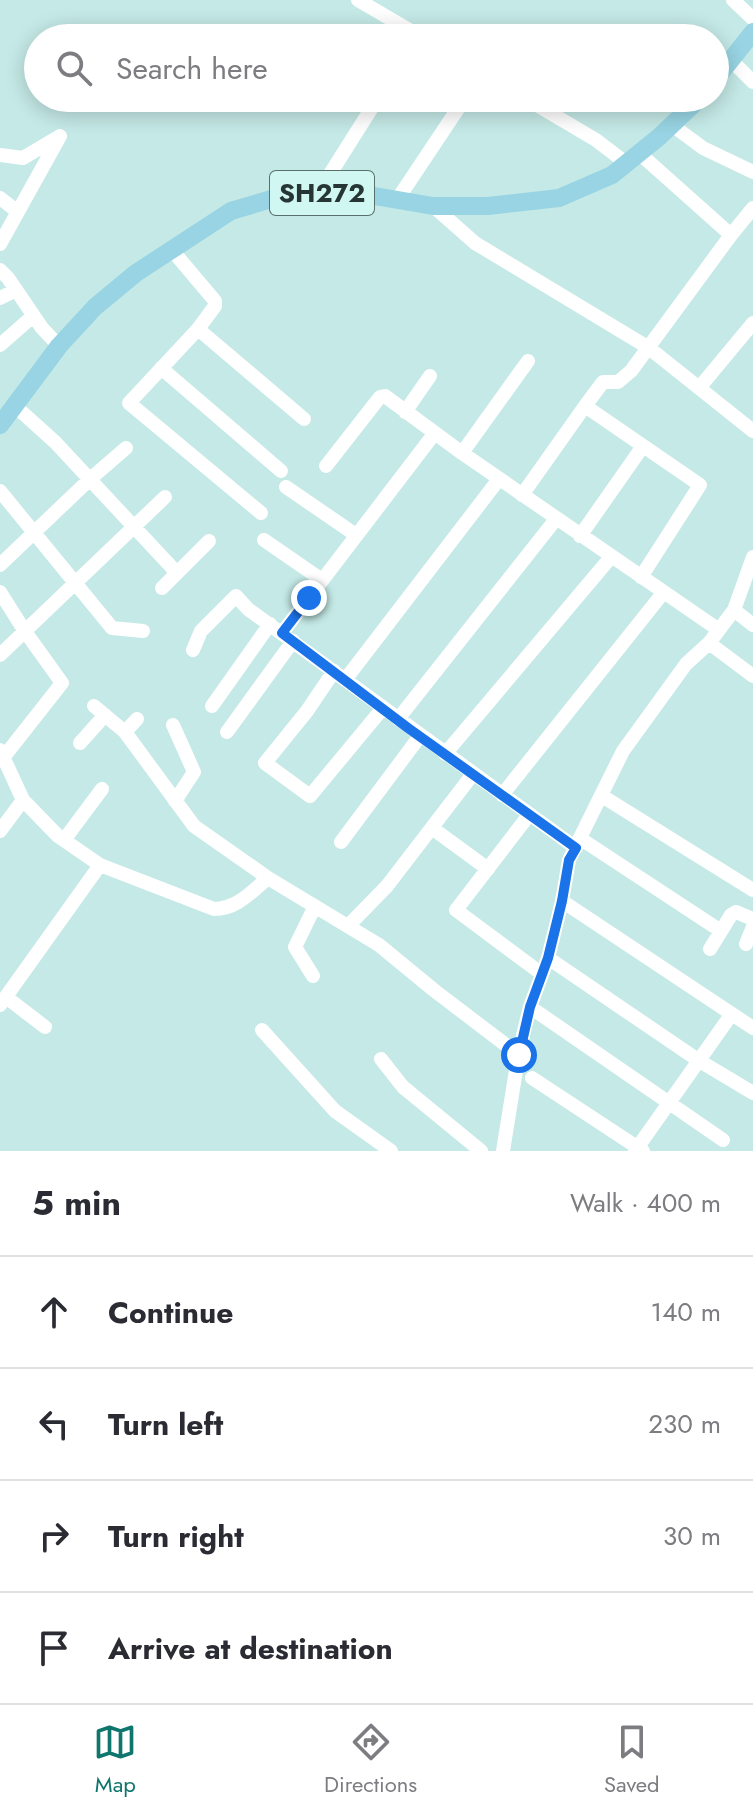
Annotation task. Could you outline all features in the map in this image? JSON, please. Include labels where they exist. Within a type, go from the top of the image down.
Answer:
[{"type":"main road","points":[[729,62],[753,32]]},
{"type":"main road","name":"SH272","points":[[0,425],[59,346],[95,307],[136,273],[231,211],[295,192],[357,193],[433,206],[488,206],[559,198],[612,175],[685,112]]},
{"type":"street","points":[[358,0],[376,4],[403,24]]},
{"type":"street","points":[[733,0],[753,19]]},
{"type":"street","points":[[731,60],[753,82]]},
{"type":"street","points":[[318,193],[369,112]]},
{"type":"street","points":[[397,200],[456,112]]},
{"type":"street","points":[[549,112],[633,158],[731,235]]},
{"type":"street","points":[[672,125],[703,148],[753,172]]},
{"type":"street","points":[[0,155],[23,158],[60,136],[0,244]]},
{"type":"street","points":[[0,198],[18,212]]},
{"type":"street","points":[[433,206],[475,243],[649,348],[753,431]]},
{"type":"street","points":[[522,495],[603,382],[618,382],[631,371],[753,208]]},
{"type":"street","points":[[172,250],[215,301],[215,306],[198,329],[129,403],[261,513]]},
{"type":"street","points":[[0,270],[59,346]]},
{"type":"street","points":[[0,298],[16,290]]},
{"type":"street","points":[[0,345],[33,316]]},
{"type":"street","points":[[699,388],[753,323]]},
{"type":"street","points":[[198,329],[304,419]]},
{"type":"street","points":[[462,453],[528,361]]},
{"type":"street","points":[[161,368],[281,471]]},
{"type":"street","points":[[405,412],[430,376]]},
{"type":"street","points":[[326,466],[380,397],[385,396],[434,434],[719,630]]},
{"type":"street","points":[[15,406],[55,442],[177,573]]},
{"type":"street","points":[[585,406],[700,485],[641,577]]},
{"type":"street","points":[[212,706],[244,661],[282,633],[434,434]]},
{"type":"street","points":[[580,536],[643,446]]},
{"type":"street","points":[[0,565],[126,448]]},
{"type":"street","points":[[383,708],[310,796],[265,763],[499,479]]},
{"type":"street","points":[[286,487],[356,535]]},
{"type":"street","points":[[0,491],[112,628],[143,631]]},
{"type":"street","points":[[0,655],[165,497]]},
{"type":"street","points":[[398,719],[556,519]]},
{"type":"street","points":[[264,540],[322,580]]},
{"type":"street","points":[[162,588],[209,541]]},
{"type":"street","points":[[445,754],[611,557]]},
{"type":"street","points":[[503,1151],[519,1055],[530,1007],[548,958],[569,860],[623,751],[686,664],[709,643],[734,610],[753,557]]},
{"type":"street","points":[[0,592],[62,683],[3,764],[23,800],[64,840],[100,865],[214,909],[234,905],[268,878]]},
{"type":"street","points":[[502,795],[663,593]]},
{"type":"street","points":[[193,650],[201,631],[236,596],[248,609],[529,815],[721,931]]},
{"type":"street","points":[[734,610],[753,625]]},
{"type":"street","points":[[227,732],[266,678],[282,633]]},
{"type":"street","points":[[709,643],[753,676]]},
{"type":"street","points":[[244,661],[266,678]]},
{"type":"street","points":[[80,743],[99,710],[125,732],[194,826],[268,878],[379,945],[519,1055]]},
{"type":"street","points":[[125,732],[137,719]]},
{"type":"street","points":[[173,725],[194,772],[175,801]]},
{"type":"street","points":[[341,842],[420,736]]},
{"type":"street","points":[[348,926],[387,886],[473,774]]},
{"type":"street","points":[[64,840],[102,789]]},
{"type":"street","points":[[602,796],[753,890]]},
{"type":"street","points":[[0,831],[23,800]]},
{"type":"street","points":[[529,815],[456,910],[542,974]]},
{"type":"street","points":[[432,828],[488,869]]},
{"type":"street","points":[[45,1027],[3,1001],[100,865]]},
{"type":"street","points":[[562,901],[753,1028]]},
{"type":"street","points":[[313,976],[295,947],[315,906]]},
{"type":"street","points":[[710,949],[731,915],[736,912],[753,919]]},
{"type":"street","points":[[746,944],[753,927]]},
{"type":"street","points":[[548,958],[698,1060],[753,1093]]},
{"type":"street","points":[[530,1007],[723,1140]]},
{"type":"street","points":[[532,1078],[638,1150],[731,1015]]},
{"type":"street","points":[[262,1030],[335,1111],[391,1151]]},
{"type":"street","points":[[381,1059],[403,1087],[481,1151]]},
{"type":"route","points":[[309,598],[282,633],[576,848],[569,860],[548,958],[530,1007],[519,1055]]}]
